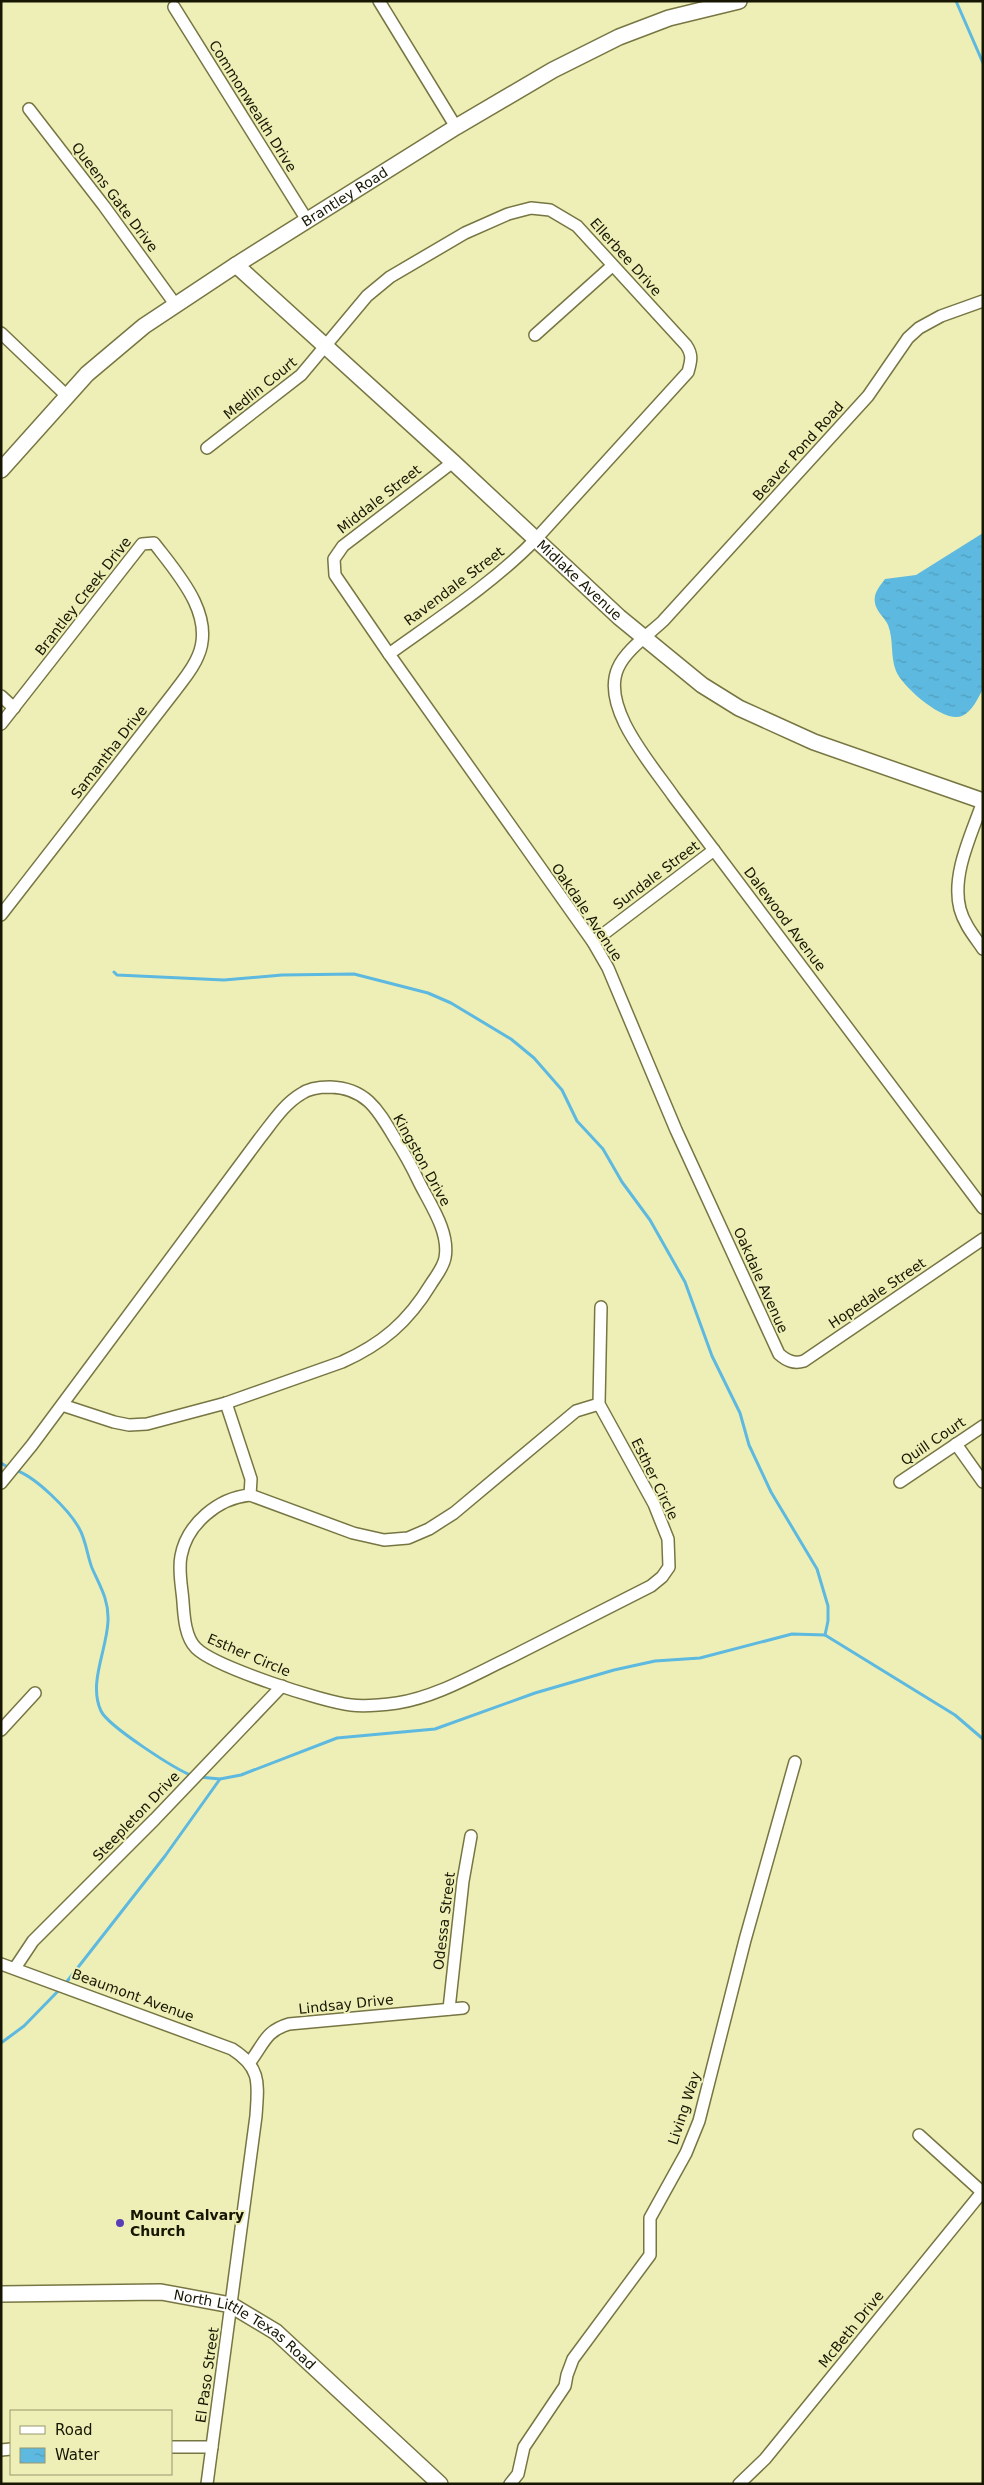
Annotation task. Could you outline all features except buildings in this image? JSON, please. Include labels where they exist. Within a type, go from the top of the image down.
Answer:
[{"type":"street","points":[[379,1],[456,127]]},
{"type":"street","name":"Brantley Road","points":[[1,470],[87,374],[126,340],[175,304],[236,264],[456,127],[553,70],[620,37],[669,18],[739,1]]},
{"type":"street","name":"Commonwealth Drive","points":[[174,7],[307,220]]},
{"type":"street","name":"Queens Gate Drive","points":[[29,109],[104,206],[175,304]]},
{"type":"street","name":"Ellerbee Drive","points":[[326,347],[376,286],[465,233],[508,214],[531,208],[558,213],[577,226],[686,345],[691,353],[692,360],[688,372],[682,380],[536,538]]},
{"type":"street","name":"Midlake Avenue","points":[[236,264],[644,639],[702,685],[765,721],[814,742],[983,801]]},
{"type":"street","points":[[535,335],[612,266]]},
{"type":"street","name":"Beaver Pond Road","points":[[644,639],[868,396],[908,338],[919,328],[941,316],[983,301]]},
{"type":"street","points":[[1,333],[67,396]]},
{"type":"street","name":"Medlin Court","points":[[207,448],[301,375],[326,347]]},
{"type":"street","name":"Middale Street","points":[[334,567],[334,559],[343,546],[453,462]]},
{"type":"street","name":"Ravendale Street","points":[[389,654],[470,594],[523,552],[536,538]]},
{"type":"street","name":"Brantley Creek Drive","points":[[1,724],[142,544],[154,543],[190,594]]},
{"type":"street","name":"Oakdale Avenue","points":[[334,567],[340,584],[593,942],[608,968],[676,1130],[774,1344],[785,1360]]},
{"type":"street","name":"Samantha Drive","points":[[1,915],[192,667],[199,654],[202,640],[201,621],[190,594]]},
{"type":"street","name":"Dalewood Avenue","points":[[644,639],[630,652],[618,668],[614,681],[616,700],[630,733],[714,850],[983,1208]]},
{"type":"street","points":[[1,696],[14,708]]},
{"type":"street","points":[[983,801],[962,865],[958,893],[960,910],[968,928],[983,949]]},
{"type":"street","name":"Sundale Street","points":[[593,942],[714,850]]},
{"type":"street","name":"Kingston Drive","points":[[1,1483],[62,1405],[286,1106],[299,1094],[322,1087],[336,1087],[364,1097],[378,1109],[413,1168],[444,1237],[445,1257],[443,1266],[411,1313],[382,1341],[342,1362],[226,1402],[155,1422],[129,1425],[62,1405]]},
{"type":"street","name":"Hopedale Street","points":[[785,1360],[797,1363],[804,1361],[983,1239]]},
{"type":"street","name":"Esther Circle","points":[[250,1494],[235,1496],[222,1502],[202,1519],[188,1536],[181,1558],[184,1616],[191,1640],[203,1654],[282,1686],[352,1705],[366,1706],[412,1700],[454,1685],[651,1586],[662,1577],[669,1567],[668,1539],[654,1504],[599,1404],[600,1307]]},
{"type":"street","points":[[226,1402],[251,1479],[250,1494],[320,1522],[384,1540],[408,1538],[430,1529],[454,1513],[576,1411],[599,1404]]},
{"type":"street","name":"Quill Court","points":[[900,1482],[983,1426]]},
{"type":"street","points":[[956,1444],[983,1482]]},
{"type":"street","name":"Steepleton Drive","points":[[15,1968],[33,1941],[155,1819],[282,1686]]},
{"type":"street","points":[[1,1730],[35,1693]]},
{"type":"street","name":"Living Way","points":[[510,2484],[518,2474],[524,2447],[565,2386],[566,2375],[574,2359],[650,2255],[650,2218],[686,2153],[699,2121],[745,1940],[795,1762]]},
{"type":"street","name":"Odessa Street","points":[[449,2009],[463,1881],[471,1836]]},
{"type":"street","name":"Beaumont Avenue","points":[[1,1964],[208,2038],[232,2049],[250,2062]]},
{"type":"street","name":"Lindsay Drive","points":[[250,2062],[264,2040],[273,2031],[290,2024],[462,2008]]},
{"type":"street","name":"El Paso Street","points":[[207,2484],[256,2116],[258,2081],[250,2062]]},
{"type":"street","points":[[919,2135],[983,2192]]},
{"type":"street","name":"McBeth Drive","points":[[740,2484],[765,2459],[983,2192]]},
{"type":"street","name":"North Little Texas Road","points":[[1,2294],[161,2292],[231,2305],[243,2310],[283,2338],[440,2484]]},
{"type":"street","points":[[172,2447],[212,2447]]},
{"type":"water","points":[[983,533],[983,689],[966,714],[954,717],[924,702],[900,678],[894,665],[890,631],[887,622],[876,606],[875,596],[885,579],[916,575]]},
{"type":"waterway","points":[[956,1],[983,63]]},
{"type":"waterway","points":[[114,972],[117,975],[224,980],[282,975],[354,974],[428,993],[451,1003],[511,1039],[534,1058],[562,1090],[577,1121],[603,1149],[622,1182],[650,1220],[685,1282],[712,1356],[740,1413],[749,1445],[771,1492],[817,1569],[828,1606],[828,1621],[825,1635]]},
{"type":"waterway","points":[[1,1463],[9,1468]]},
{"type":"waterway","points":[[15,1470],[23,1473],[41,1486],[60,1503],[74,1521],[81,1533],[92,1568],[103,1593],[107,1606],[108,1621],[96,1689],[101,1711],[116,1727],[143,1747],[193,1776]]},
{"type":"waterway","points":[[199,1777],[220,1779],[241,1775],[337,1738],[435,1729],[535,1693],[614,1670],[655,1661],[700,1658],[792,1634],[825,1635],[955,1715],[983,1739]]},
{"type":"waterway","points":[[65,1984],[165,1856],[220,1779]]},
{"type":"waterway","points":[[1,2043],[24,2026],[61,1988]]},
{"type":"place","name":"Mount Calvary Church","points":[[120,2223]]}]
